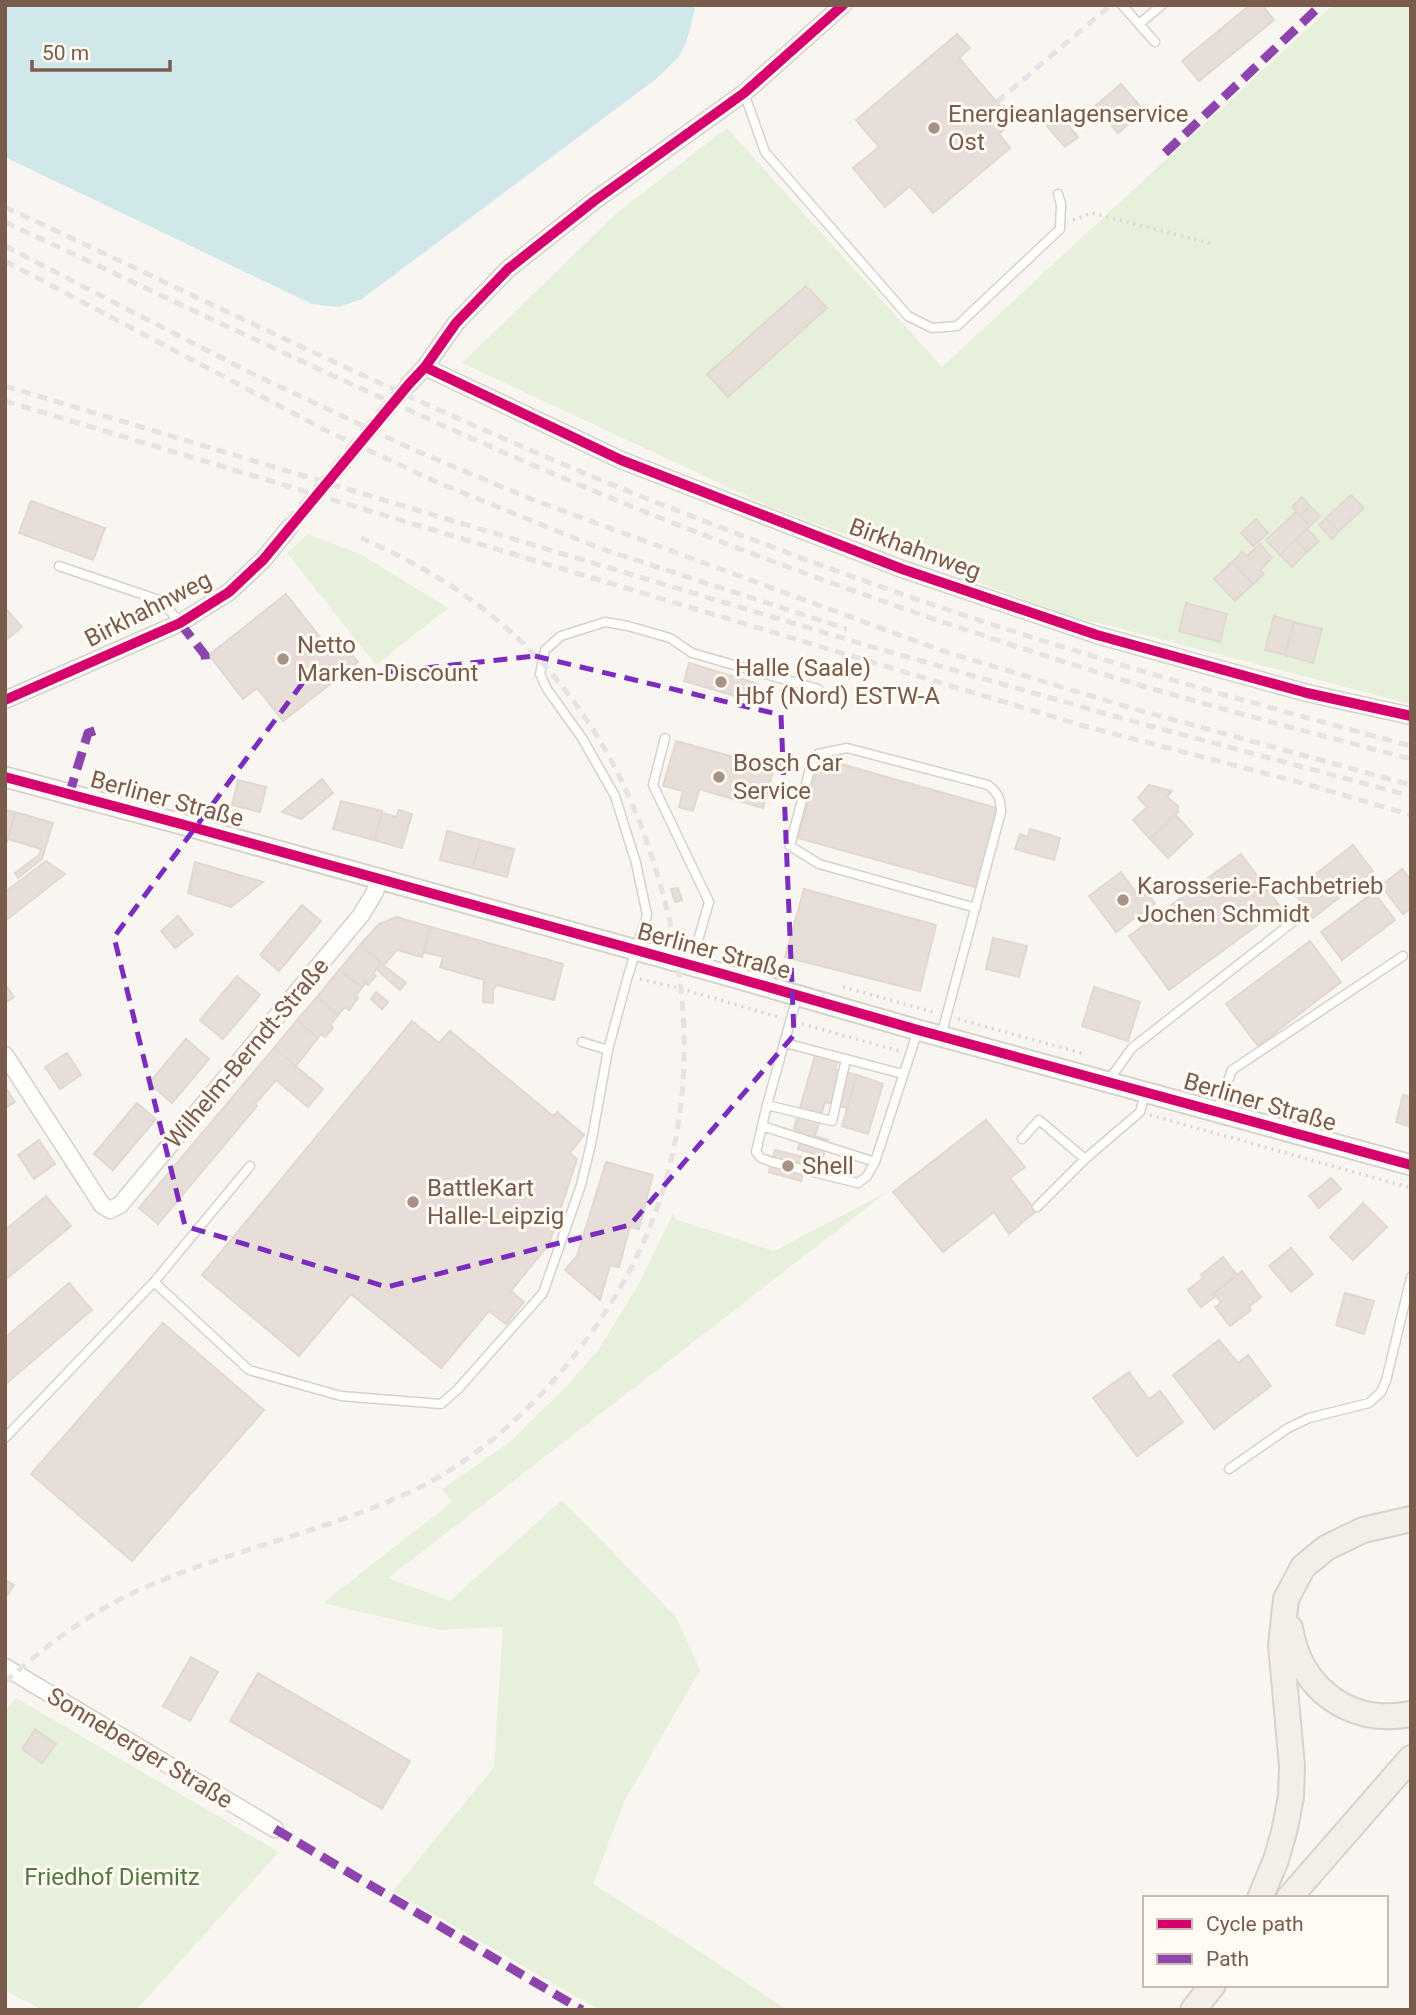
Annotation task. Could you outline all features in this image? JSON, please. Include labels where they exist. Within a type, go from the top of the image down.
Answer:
[{"type":"main road","points":[[1261,1896],[1282,1842],[1291,1797],[1292,1766],[1280,1646],[1286,1599],[1303,1567],[1326,1548],[1363,1530],[1411,1519]]},
{"type":"main road","points":[[1286,1599],[1297,1657],[1332,1700],[1366,1715],[1386,1717],[1411,1714]]},
{"type":"main road","points":[[1291,1896],[1411,1758]]},
{"type":"main road","points":[[1193,2010],[1211,1987]]},
{"type":"street","points":[[409,384],[425,367],[456,323],[509,269],[594,201],[744,93],[843,5]]},
{"type":"street","name":"Birkhahnweg","points":[[425,367],[621,460],[902,569],[1097,635],[1307,693],[1411,716]]},
{"type":"street","name":"Birkhahnweg","points":[[5,700],[180,623],[229,592],[263,560],[289,528]]},
{"type":"street","name":"Berliner Straße","points":[[5,777],[1411,1166]]},
{"type":"street","name":"Wilhelm-Berndt-Straße","points":[[5,1055],[102,1205],[110,1210],[120,1205],[361,915],[375,892],[378,880]]},
{"type":"street","name":"Sonneberger Straße","points":[[5,1667],[275,1829]]},
{"type":"lane","points":[[1122,5],[1155,42]]},
{"type":"lane","points":[[1139,24],[1162,5]]},
{"type":"lane","points":[[744,93],[765,152],[908,316],[932,328],[957,326],[1060,229],[1058,194]]},
{"type":"lane","points":[[59,566],[162,601],[180,623]]},
{"type":"lane","points":[[154,1282],[249,1370],[341,1396],[441,1404],[458,1390],[543,1293],[581,1185],[608,1050],[647,915],[636,863],[615,796],[582,738],[547,689],[540,674],[545,650],[561,636],[605,622],[628,625],[670,638],[692,653],[818,689]]},
{"type":"lane","points":[[665,738],[653,785],[709,902],[691,965]]},
{"type":"lane","points":[[941,1036],[1001,812],[1001,801],[988,785],[847,748],[818,754],[812,761],[790,846],[819,864],[975,908]]},
{"type":"lane","points":[[1108,1082],[1132,1048],[1294,921]]},
{"type":"lane","points":[[1217,1111],[1232,1070],[1403,956]]},
{"type":"lane","points":[[797,995],[756,1152],[761,1158],[772,1162],[858,1183],[867,1175],[874,1162],[918,1030]]},
{"type":"lane","points":[[582,1042],[608,1050]]},
{"type":"lane","points":[[785,1043],[904,1074]]},
{"type":"lane","points":[[767,1105],[832,1121],[846,1059]]},
{"type":"lane","points":[[1037,1207],[1085,1159],[1140,1112],[1146,1091]]},
{"type":"lane","points":[[1022,1139],[1040,1120],[1085,1159]]},
{"type":"lane","points":[[762,1126],[874,1162]]},
{"type":"lane","points":[[5,1438],[154,1282],[250,1166]]},
{"type":"lane","points":[[1229,1469],[1288,1428],[1309,1418],[1369,1403],[1381,1392],[1411,1277]]},
{"type":"path","points":[[1060,229],[1076,218],[1092,214],[1213,244]]},
{"type":"path","points":[[628,976],[910,1054]]},
{"type":"path","points":[[1140,1112],[1411,1188]]},
{"type":"highlighted area","points":[[535,656],[781,715],[794,1035],[630,1225],[387,1287],[185,1226],[114,937],[304,681]]},
{"type":"green space","points":[[1333,5],[1411,5],[1411,704],[1064,614],[771,507],[462,363],[619,211],[727,128],[942,367]]},
{"type":"green space","points":[[308,534],[362,555],[448,608],[376,665],[287,553]]},
{"type":"green space","points":[[887,1192],[388,1578],[450,1601],[562,1500],[676,1617],[700,1670],[625,1800],[593,1884],[787,2010],[599,2010],[393,1891],[494,1767],[503,1627],[439,1630],[323,1603],[452,1502],[442,1489],[510,1442],[567,1386],[599,1349],[637,1287],[673,1214],[677,1220],[774,1251]]},
{"type":"green space","name":"Friedhof Diemitz","points":[[16,1698],[279,1852],[136,2010],[43,2010],[5,1991],[5,1710]]},
{"type":"water","points":[[5,5],[694,5],[695,10],[686,43],[678,58],[656,79],[362,299],[338,307],[312,304],[5,157]]},
{"type":"building","points":[[1250,5],[1262,5],[1274,20],[1199,81],[1182,61]]},
{"type":"building","name":"Energieanlagenservice Ost","points":[[957,34],[970,48],[959,58],[1013,121],[999,134],[1010,148],[933,213],[910,186],[885,207],[853,168],[879,147],[856,120]]},
{"type":"building","points":[[1121,84],[1144,111],[1118,133],[1095,106]]},
{"type":"building","points":[[1060,115],[1078,137],[1065,147],[1047,126]]},
{"type":"building","points":[[806,286],[827,308],[728,397],[707,374]]},
{"type":"building","points":[[1351,495],[1364,508],[1339,531],[1326,518]]},
{"type":"building","points":[[1302,497],[1310,506],[1300,516],[1292,507]]},
{"type":"building","points":[[31,501],[105,528],[93,560],[19,533]]},
{"type":"building","points":[[1310,506],[1320,516],[1310,526],[1300,516]]},
{"type":"building","points":[[1296,512],[1310,526],[1280,555],[1266,540]]},
{"type":"building","points":[[1326,518],[1339,531],[1332,539],[1319,525]]},
{"type":"building","points":[[1256,519],[1268,533],[1253,546],[1241,533]]},
{"type":"building","points":[[1307,529],[1319,541],[1307,552],[1296,540]]},
{"type":"building","points":[[1296,540],[1307,552],[1292,567],[1280,555]]},
{"type":"building","points":[[1260,544],[1272,558],[1260,570],[1264,574],[1253,584],[1232,562],[1242,552],[1247,556]]},
{"type":"building","points":[[1232,562],[1253,584],[1235,601],[1214,579]]},
{"type":"building","name":"Netto Marken-Discount","points":[[286,594],[327,646],[338,637],[358,662],[283,721],[257,688],[243,699],[209,655]]},
{"type":"building","points":[[1186,603],[1227,614],[1220,642],[1179,631]]},
{"type":"building","points":[[5,608],[22,627],[5,641]]},
{"type":"building","points":[[1274,616],[1294,622],[1285,655],[1265,650]]},
{"type":"building","points":[[1294,622],[1322,629],[1313,663],[1285,655]]},
{"type":"building","name":"Halle (Saale) Hbf (Nord) ESTW-A","points":[[689,663],[758,684],[752,701],[684,681]]},
{"type":"building","name":"Bosch Car Service","points":[[676,741],[774,768],[763,808],[699,789],[693,811],[679,807],[683,791],[663,786]]},
{"type":"building","points":[[820,758],[1000,809],[978,888],[798,838]]},
{"type":"building","points":[[322,779],[333,793],[301,819],[282,812]]},
{"type":"building","points":[[238,780],[266,787],[260,812],[232,805]]},
{"type":"building","points":[[1149,785],[1172,791],[1167,797],[1178,806],[1178,812],[1150,839],[1133,820],[1147,807],[1138,798]]},
{"type":"building","points":[[341,801],[382,811],[374,840],[333,829]]},
{"type":"building","points":[[5,810],[15,812],[7,842],[5,841]]},
{"type":"building","points":[[399,810],[412,814],[402,848],[374,840],[382,813],[396,817]]},
{"type":"building","points":[[15,812],[53,823],[42,859],[18,878],[15,873],[39,855],[41,849],[8,839]]},
{"type":"building","points":[[1176,815],[1193,834],[1168,858],[1150,839]]},
{"type":"building","points":[[1030,829],[1060,838],[1054,860],[1015,849],[1020,834],[1028,837]]},
{"type":"building","points":[[447,831],[480,840],[473,868],[440,860]]},
{"type":"building","points":[[480,840],[514,849],[507,877],[473,868]]},
{"type":"building","points":[[1353,845],[1373,871],[1313,918],[1293,892]]},
{"type":"building","points":[[1241,854],[1281,908],[1169,990],[1129,936]]},
{"type":"building","points":[[46,861],[65,874],[5,921],[5,892]]},
{"type":"building","points":[[195,862],[263,882],[231,907],[188,893]]},
{"type":"building","points":[[1402,869],[1411,880],[1411,908],[1403,914],[1381,886]]},
{"type":"building","name":"Karosserie-Fachbetrieb Jochen Schmidt","points":[[1121,872],[1139,897],[1147,892],[1155,903],[1116,932],[1089,896]]},
{"type":"building","points":[[678,888],[682,900],[675,902],[671,889]]},
{"type":"building","points":[[804,889],[936,925],[920,991],[785,957]]},
{"type":"building","points":[[1374,892],[1395,920],[1342,960],[1321,932]]},
{"type":"building","points":[[302,905],[321,921],[279,971],[260,955]]},
{"type":"building","points":[[178,916],[193,934],[175,948],[161,931]]},
{"type":"building","points":[[396,917],[431,927],[422,957],[397,950],[384,965],[360,945],[379,924]]},
{"type":"building","points":[[431,927],[563,964],[554,1000],[497,985],[493,990],[493,1003],[483,1002],[484,980],[440,967],[443,957],[424,952]]},
{"type":"building","points":[[993,938],[1027,946],[1019,977],[986,969]]},
{"type":"building","points":[[1310,941],[1341,982],[1258,1046],[1226,1004]]},
{"type":"building","points":[[360,945],[381,963],[373,974],[376,976],[362,988],[339,970]]},
{"type":"building","points":[[381,963],[406,983],[400,990],[376,969]]},
{"type":"building","points":[[339,970],[362,988],[349,1010],[345,1007],[338,1015],[317,997]]},
{"type":"building","points":[[237,976],[260,995],[223,1039],[200,1020]]},
{"type":"building","points":[[5,984],[14,997],[5,1003]]},
{"type":"building","points":[[1094,987],[1140,1002],[1128,1041],[1082,1026]]},
{"type":"building","points":[[376,992],[388,1002],[382,1009],[371,999]]},
{"type":"building","points":[[317,997],[338,1015],[331,1024],[333,1028],[325,1037],[321,1034],[318,1038],[297,1020]]},
{"type":"building","points":[[297,1020],[318,1038],[296,1066],[274,1048]]},
{"type":"building","name":"BattleKart Halle-Leipzig","points":[[412,1021],[439,1043],[450,1031],[553,1116],[557,1112],[584,1135],[570,1153],[577,1159],[549,1244],[511,1291],[524,1302],[506,1324],[489,1311],[441,1368],[351,1294],[299,1356],[202,1275]]},
{"type":"building","points":[[186,1039],[209,1059],[172,1103],[149,1083]]},
{"type":"building","points":[[274,1048],[323,1089],[308,1107],[276,1080],[158,1224],[139,1208]]},
{"type":"building","points":[[67,1053],[81,1075],[60,1089],[45,1067]]},
{"type":"building","points":[[815,1055],[838,1061],[835,1069],[857,1075],[847,1108],[825,1102],[815,1136],[828,1140],[823,1157],[798,1149],[803,1132],[794,1129]]},
{"type":"building","name":"Shell","points":[[857,1075],[883,1084],[868,1134],[842,1126]]},
{"type":"building","points":[[5,1087],[15,1102],[5,1108]]},
{"type":"building","points":[[1403,1095],[1411,1097],[1411,1127],[1396,1122]]},
{"type":"building","points":[[137,1103],[156,1119],[113,1170],[94,1154]]},
{"type":"building","points":[[986,1120],[1025,1167],[1010,1178],[1036,1211],[1009,1234],[994,1212],[943,1252],[893,1192]]},
{"type":"building","points":[[39,1140],[55,1164],[34,1179],[18,1155]]},
{"type":"building","name":"Shell","points":[[775,1150],[807,1158],[801,1181],[769,1172]]},
{"type":"building","points":[[606,1162],[653,1175],[639,1229],[630,1227],[619,1267],[610,1265],[600,1300],[565,1270],[577,1256]]},
{"type":"building","points":[[1331,1178],[1341,1189],[1319,1208],[1309,1196]]},
{"type":"building","points":[[46,1196],[71,1226],[5,1280],[5,1230]]},
{"type":"building","points":[[1363,1203],[1387,1227],[1353,1260],[1330,1237]]},
{"type":"building","points":[[1291,1248],[1313,1274],[1291,1292],[1269,1266]]},
{"type":"building","points":[[1223,1257],[1237,1275],[1201,1307],[1188,1290]]},
{"type":"building","points":[[1242,1271],[1261,1297],[1249,1307],[1251,1310],[1230,1326],[1215,1307],[1221,1303],[1214,1293]]},
{"type":"building","points":[[69,1283],[92,1310],[7,1383],[5,1338]]},
{"type":"building","points":[[1345,1293],[1374,1301],[1364,1334],[1336,1325]]},
{"type":"building","points":[[163,1323],[264,1410],[132,1561],[31,1474]]},
{"type":"building","points":[[1219,1340],[1238,1363],[1248,1355],[1271,1386],[1214,1429],[1173,1375]]},
{"type":"building","points":[[1129,1372],[1149,1399],[1160,1391],[1183,1422],[1137,1456],[1093,1398]]},
{"type":"building","points":[[5,1580],[14,1585],[5,1598]]},
{"type":"building","points":[[191,1657],[218,1672],[190,1721],[163,1706]]},
{"type":"building","points":[[258,1673],[410,1761],[382,1809],[230,1721]]},
{"type":"building","points":[[35,1729],[56,1744],[42,1763],[22,1749]]},
{"type":"tunnel","points":[[289,528],[409,384]]},
{"type":"railway","points":[[997,102],[1111,5]]},
{"type":"railway","points":[[5,207],[479,428],[735,533],[928,603],[1073,650],[1411,746]]},
{"type":"railway","points":[[5,222],[474,439],[633,507],[754,554],[939,621],[1063,662],[1411,759]]},
{"type":"railway","points":[[5,246],[247,371],[412,449],[531,499],[943,651],[1131,708],[1411,785]]},
{"type":"railway","points":[[5,261],[325,430],[439,483],[599,548],[847,629]]},
{"type":"railway","points":[[5,386],[869,646],[1128,720],[1411,796]]},
{"type":"railway","points":[[5,401],[1084,726],[1306,784],[1411,815]]},
{"type":"railway","points":[[5,1682],[70,1630],[141,1589],[174,1575],[379,1505],[432,1481],[489,1443],[554,1380],[597,1325],[631,1268],[657,1209],[674,1148],[683,1085],[684,1021],[676,955],[661,887],[641,827],[617,772],[588,722],[553,676],[514,635],[468,598],[418,566],[361,538]]},
{"type":"marked path","points":[[1165,153],[1321,5]]},
{"type":"marked path","points":[[180,623],[205,655],[206,667]]},
{"type":"marked path","points":[[69,795],[88,733],[100,729]]},
{"type":"marked path","points":[[275,1829],[582,2010]]},
{"type":"cycle path","points":[[5,700],[180,623],[229,592],[263,560],[425,367],[456,323],[508,269],[594,201],[744,93],[843,5]]},
{"type":"cycle path","points":[[425,367],[621,460],[902,569],[1097,635],[1307,693],[1411,716]]},
{"type":"cycle path","points":[[5,777],[1411,1165]]},
{"type":"place","name":"Energieanlagenservice Ost","points":[[934,128]]},
{"type":"place","name":"Netto Marken-Discount","points":[[283,659]]},
{"type":"place","name":"Halle (Saale) Hbf (Nord) ESTW-A","points":[[721,682]]},
{"type":"place","name":"Bosch Car Service","points":[[719,777]]},
{"type":"place","name":"Karosserie-Fachbetrieb Jochen Schmidt","points":[[1123,900]]},
{"type":"place","name":"Shell","points":[[788,1166]]},
{"type":"place","name":"BattleKart Halle-Leipzig","points":[[413,1202]]}]
